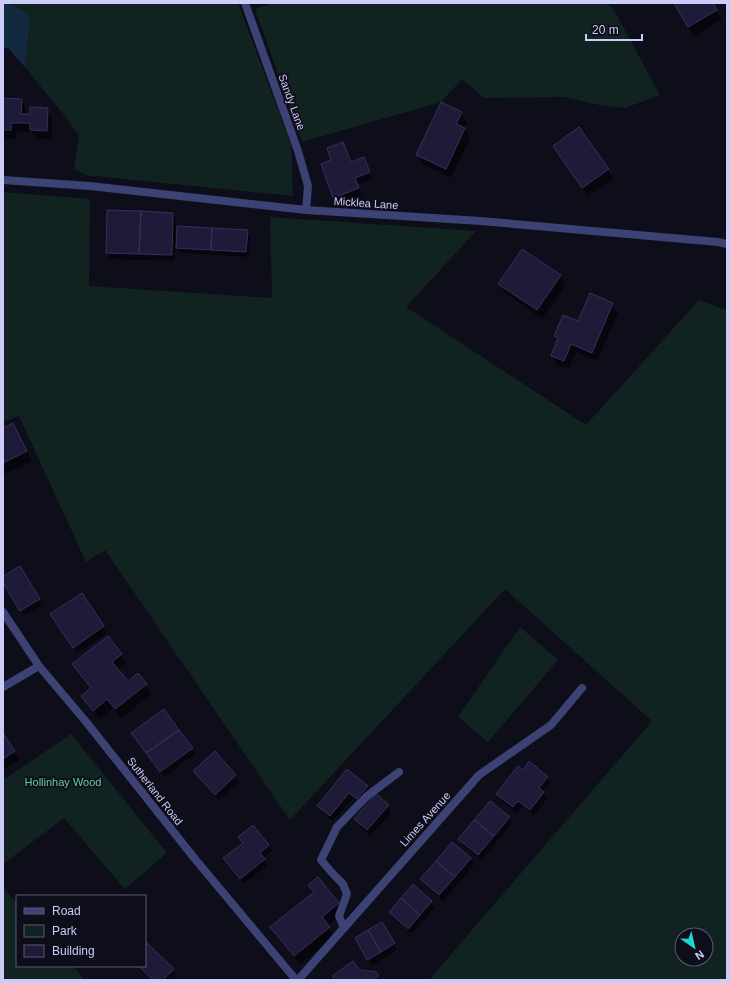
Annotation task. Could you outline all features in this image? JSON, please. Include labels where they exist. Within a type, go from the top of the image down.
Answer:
[{"type":"street","name":"Sandy Lane","points":[[245,3],[298,151],[308,186],[306,210]]},
{"type":"street","name":"Micklea Lane","points":[[3,180],[90,186],[306,210],[481,221],[710,241],[727,244]]},
{"type":"street","name":"Sutherland Road","points":[[3,612],[39,666],[87,723],[195,859],[297,980]]},
{"type":"street","points":[[3,687],[39,666]]},
{"type":"street","name":"Limes Avenue","points":[[297,980],[479,775],[551,725],[582,688]]},
{"type":"street","points":[[344,928],[339,916],[347,894],[344,884],[321,860],[337,827],[367,796],[400,772]]},
{"type":"green space","points":[[9,3],[238,3],[291,145],[293,196],[85,175],[74,168],[79,136],[69,121],[25,67],[29,26],[20,8]]},
{"type":"green space","points":[[274,3],[607,3],[614,10],[660,95],[625,108],[599,105],[565,97],[484,98],[462,79],[441,102],[302,142],[255,9]]},
{"type":"green space","points":[[3,192],[90,199],[89,286],[272,298],[270,217],[476,231],[406,307],[586,425],[699,300],[727,310],[727,980],[429,980],[652,721],[505,589],[290,820],[105,550],[86,562],[19,416],[3,422]]},
{"type":"green space","points":[[520,627],[558,660],[488,742],[458,717]]},
{"type":"green space","name":"Hollinhay Wood","points":[[71,734],[167,853],[125,889],[64,818],[3,864],[3,780]]},
{"type":"green space","points":[[3,887],[16,902],[16,967],[74,967],[85,980],[3,980]]},
{"type":"water","points":[[3,3],[15,6],[30,18],[25,67],[8,48],[3,49]]},
{"type":"building","points":[[674,3],[713,3],[717,10],[688,27]]},
{"type":"building","points":[[3,98],[22,99],[21,114],[30,114],[30,107],[48,108],[47,131],[30,130],[30,123],[11,123],[11,130],[3,130]]},
{"type":"building","points":[[441,102],[462,112],[456,124],[465,128],[446,169],[416,155]]},
{"type":"building","points":[[579,127],[609,169],[582,188],[553,146]]},
{"type":"building","points":[[343,142],[351,162],[364,157],[370,172],[355,178],[359,188],[333,198],[321,164],[331,160],[327,148]]},
{"type":"building","points":[[107,210],[141,211],[139,254],[106,253]]},
{"type":"building","points":[[141,211],[173,213],[172,255],[139,254]]},
{"type":"building","points":[[177,226],[212,228],[211,250],[176,248]]},
{"type":"building","points":[[212,228],[248,230],[246,252],[211,250]]},
{"type":"building","points":[[522,249],[561,275],[537,310],[498,284]]},
{"type":"building","points":[[590,293],[613,303],[592,353],[571,344],[564,361],[551,356],[558,338],[554,336],[563,315],[578,321]]},
{"type":"building","points":[[13,423],[27,451],[3,463],[3,428]]},
{"type":"building","points":[[20,566],[40,599],[20,611],[3,583],[3,576]]},
{"type":"building","points":[[82,593],[104,626],[73,648],[50,614]]},
{"type":"building","points":[[108,636],[122,654],[112,662],[128,681],[138,673],[147,684],[115,709],[107,699],[93,711],[81,696],[91,688],[72,664]]},
{"type":"building","points":[[164,709],[179,730],[146,753],[131,733]]},
{"type":"building","points":[[179,730],[193,748],[160,772],[146,753]]},
{"type":"building","points":[[3,733],[15,751],[3,759]]},
{"type":"building","points":[[215,751],[236,775],[215,795],[193,771]]},
{"type":"building","points":[[529,761],[548,777],[539,788],[544,792],[530,810],[518,801],[513,807],[496,794],[518,766],[523,770]]},
{"type":"building","points":[[347,769],[368,786],[357,799],[349,793],[330,816],[317,806]]},
{"type":"building","points":[[376,794],[389,805],[367,830],[354,819]]},
{"type":"building","points":[[490,801],[510,817],[494,836],[474,820]]},
{"type":"building","points":[[474,820],[494,836],[478,855],[458,839]]},
{"type":"building","points":[[253,825],[269,845],[260,853],[265,859],[240,879],[223,858],[243,843],[238,837]]},
{"type":"building","points":[[452,842],[471,858],[455,877],[436,861]]},
{"type":"building","points":[[436,861],[455,877],[439,895],[420,879]]},
{"type":"building","points":[[318,877],[339,903],[322,917],[330,927],[294,956],[270,927],[314,892],[308,885]]},
{"type":"building","points":[[413,884],[432,901],[420,915],[401,898]]},
{"type":"building","points":[[401,898],[420,915],[408,929],[389,912]]},
{"type":"building","points":[[382,922],[395,943],[381,952],[368,930]]},
{"type":"building","points":[[368,930],[381,952],[367,960],[355,938]]},
{"type":"building","points":[[146,942],[174,969],[163,980],[153,980],[139,967],[146,967]]},
{"type":"building","points":[[353,961],[360,970],[376,972],[379,976],[373,980],[335,980],[332,976]]}]
